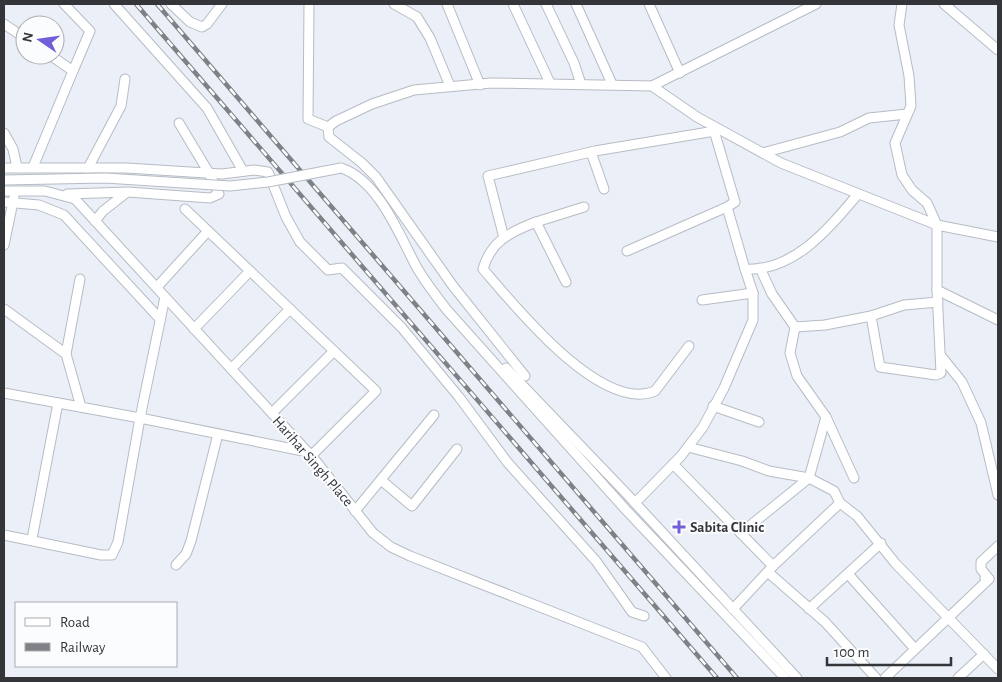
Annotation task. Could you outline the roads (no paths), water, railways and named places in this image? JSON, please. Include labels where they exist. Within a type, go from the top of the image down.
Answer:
[{"type":"street","points":[[33,167],[90,31],[64,4]]},
{"type":"street","points":[[114,4],[207,108],[243,171]]},
{"type":"street","points":[[171,4],[190,22],[202,27],[207,24],[222,4]]},
{"type":"street","points":[[309,4],[308,119],[328,127]]},
{"type":"street","points":[[394,4],[417,17],[430,38],[450,86]]},
{"type":"street","points":[[447,4],[480,85]]},
{"type":"street","points":[[514,4],[550,83]]},
{"type":"street","points":[[546,4],[574,63],[581,84]]},
{"type":"street","points":[[576,4],[612,84]]},
{"type":"street","points":[[649,4],[680,73]]},
{"type":"street","points":[[328,127],[336,121],[372,104],[414,90],[450,86],[550,83],[652,86],[816,4]]},
{"type":"street","points":[[871,316],[880,367],[941,373],[937,290],[938,225],[927,204],[912,190],[902,175],[897,160],[895,143],[911,106],[911,91],[899,24],[902,4]]},
{"type":"street","points":[[944,4],[998,50]]},
{"type":"street","points":[[4,24],[15,31]]},
{"type":"street","points":[[64,65],[73,71]]},
{"type":"street","points":[[88,168],[121,106],[125,79]]},
{"type":"street","points":[[652,86],[714,128],[782,163],[938,225],[998,237]]},
{"type":"street","points":[[763,152],[840,132],[869,118],[908,114]]},
{"type":"street","points":[[62,194],[128,192],[216,197],[218,194],[209,173],[179,123]]},
{"type":"street","points":[[328,127],[329,137],[362,163],[376,178],[452,286],[525,376]]},
{"type":"street","points":[[504,238],[488,176],[591,152],[714,128]]},
{"type":"street","points":[[627,251],[727,208],[735,202],[714,128]]},
{"type":"street","points":[[4,133],[13,149],[17,167]]},
{"type":"street","points":[[591,152],[604,189]]},
{"type":"street","points":[[4,168],[88,168],[209,173],[268,172],[286,217],[300,242],[328,270],[342,268],[402,328],[459,397],[508,463],[596,561],[632,612],[644,616]]},
{"type":"street","points":[[4,180],[115,178],[230,186],[268,182],[341,168],[361,177],[384,207],[424,280],[447,310],[626,510],[786,678]]},
{"type":"street","name":"Harihar Singh Place","points":[[4,191],[45,191],[62,194],[75,200],[310,454],[373,533],[391,547],[642,647],[666,678]]},
{"type":"street","points":[[4,245],[8,202],[15,191]]},
{"type":"street","points":[[95,222],[103,211],[128,192]]},
{"type":"street","points":[[744,269],[760,268],[782,262],[823,235],[858,194]]},
{"type":"street","points":[[8,202],[39,205],[64,215],[160,319]]},
{"type":"street","points":[[584,207],[536,222],[509,233],[487,254],[484,269],[530,324],[567,357],[613,389],[646,395],[655,391],[689,346]]},
{"type":"street","points":[[635,503],[674,464],[703,427],[724,388],[753,320],[752,293],[727,208]]},
{"type":"street","points":[[4,393],[140,418],[310,454],[376,390],[185,209]]},
{"type":"street","points":[[536,222],[566,282]]},
{"type":"street","points":[[157,287],[208,231]]},
{"type":"street","points":[[760,268],[777,302],[795,327],[790,352],[797,376],[826,416],[854,478]]},
{"type":"street","points":[[194,329],[250,271]]},
{"type":"street","points":[[80,279],[66,354],[81,407]]},
{"type":"street","points":[[937,290],[998,320]]},
{"type":"street","points":[[702,300],[752,293]]},
{"type":"street","points":[[4,535],[32,539],[101,556],[112,555],[118,542],[140,418],[165,297]]},
{"type":"street","points":[[795,327],[825,325],[871,316],[904,305],[938,302]]},
{"type":"street","points":[[231,369],[290,309]]},
{"type":"street","points":[[4,310],[66,354]]},
{"type":"street","points":[[447,310],[461,321],[635,503],[797,678]]},
{"type":"street","points":[[272,413],[334,350]]},
{"type":"street","points":[[941,356],[962,382],[981,423],[998,495]]},
{"type":"street","points":[[32,539],[58,403]]},
{"type":"street","points":[[713,406],[759,422]]},
{"type":"street","points":[[356,511],[434,415]]},
{"type":"street","points":[[741,533],[809,478],[826,416]]},
{"type":"street","points":[[176,565],[186,554],[191,541],[218,434]]},
{"type":"street","points":[[688,446],[769,470],[809,478],[834,491],[840,503],[857,516],[896,564],[998,669]]},
{"type":"street","points":[[381,480],[412,506],[457,449]]},
{"type":"street","points":[[674,464],[741,533],[771,569],[809,609],[825,622],[876,678]]},
{"type":"street","points":[[733,609],[771,569],[840,503]]},
{"type":"street","points":[[809,609],[881,544]]},
{"type":"street","points":[[885,678],[987,578],[980,566],[998,546]]},
{"type":"street","points":[[848,574],[915,649]]},
{"type":"street","points":[[958,678],[984,654]]},
{"type":"railway","points":[[136,4],[717,678]]},
{"type":"railway","points":[[157,4],[737,678]]},
{"type":"place","name":"Sabita Clinic","points":[[679,527]]}]
